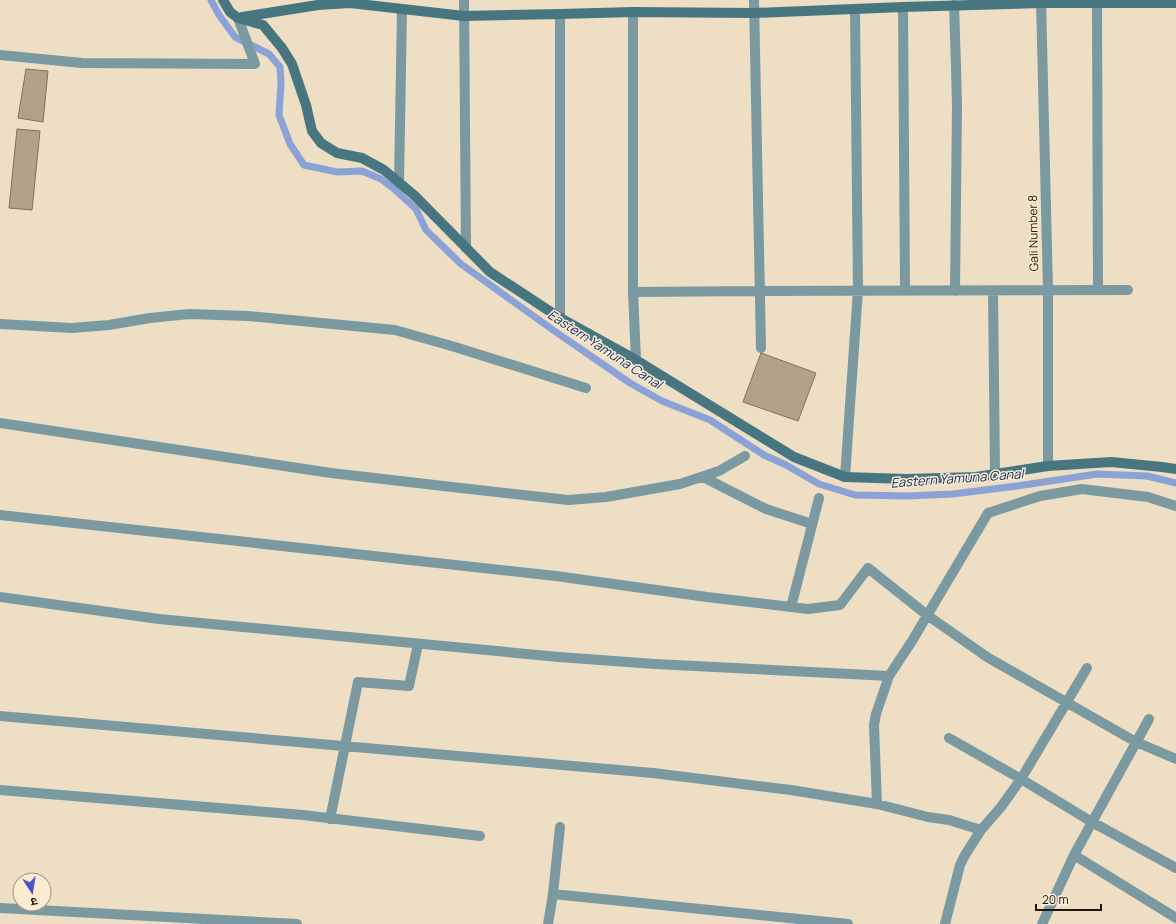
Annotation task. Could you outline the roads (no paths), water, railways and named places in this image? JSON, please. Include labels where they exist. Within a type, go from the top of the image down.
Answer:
[{"type":"street","points":[[223,0],[230,12],[238,18],[263,26],[282,48],[292,64],[306,105],[312,131],[321,143],[337,153],[362,158],[384,170],[414,195],[490,272],[560,318],[636,360],[794,457],[845,477],[914,479],[976,477],[1048,466],[1111,462],[1176,469]]},
{"type":"street","points":[[464,0],[466,248]]},
{"type":"street","points":[[754,0],[761,348]]},
{"type":"street","points":[[238,18],[318,5],[350,3],[464,16],[633,12],[754,13],[1041,2],[1176,2]]},
{"type":"street","name":"Gali Number 8","points":[[1041,2],[1048,290],[1048,466]]},
{"type":"street","points":[[1097,2],[1098,290]]},
{"type":"street","points":[[954,5],[957,106],[955,291]]},
{"type":"street","points":[[903,7],[906,291]]},
{"type":"street","points":[[399,183],[402,9]]},
{"type":"street","points":[[845,477],[858,290],[855,9]]},
{"type":"street","points":[[633,12],[633,292],[636,360]]},
{"type":"street","points":[[560,14],[560,318]]},
{"type":"street","points":[[0,55],[82,62],[255,64],[238,18]]},
{"type":"street","points":[[993,290],[995,474]]},
{"type":"street","points":[[633,292],[1128,290]]},
{"type":"street","points":[[0,324],[72,328],[109,325],[150,318],[188,314],[248,316],[395,330],[455,346],[586,388]]},
{"type":"street","points":[[0,423],[331,473],[452,488],[568,500],[635,493],[680,484],[719,471],[744,456]]},
{"type":"street","points":[[702,477],[766,509],[812,524]]},
{"type":"street","points":[[877,804],[874,725],[876,714],[889,676],[928,615],[988,513],[1040,496],[1082,489],[1148,497],[1176,506]]},
{"type":"street","points":[[791,607],[819,498]]},
{"type":"street","points":[[0,515],[556,576],[707,597],[808,609],[840,605],[868,568],[928,615],[987,657],[1136,742],[1176,759]]},
{"type":"street","points":[[0,597],[159,619],[559,657],[655,664],[889,676]]},
{"type":"street","points":[[330,819],[358,682],[410,686],[418,644]]},
{"type":"street","points":[[945,924],[960,865],[965,855],[981,830],[1001,807],[1021,779],[1087,668]]},
{"type":"street","points":[[0,716],[654,773],[791,790],[877,804],[949,820],[981,830]]},
{"type":"street","points":[[1042,924],[1074,855],[1148,719]]},
{"type":"street","points":[[948,738],[1021,779],[1092,822],[1176,868]]},
{"type":"street","points":[[0,790],[287,814],[480,836]]},
{"type":"street","points":[[548,924],[553,894],[560,827]]},
{"type":"street","points":[[1074,855],[1176,918]]},
{"type":"street","points":[[553,894],[848,924]]},
{"type":"street","points":[[0,908],[297,924]]},
{"type":"waterway","name":"Eastern Yamuna Canal","points":[[211,0],[219,15],[235,37],[269,54],[280,67],[281,83],[279,115],[290,144],[304,165],[337,172],[362,171],[381,179],[416,209],[426,230],[461,264],[553,330],[630,383],[662,401],[710,420],[764,455],[786,465],[819,484],[855,495],[908,496],[953,494],[1097,474],[1147,476],[1176,483]]}]
